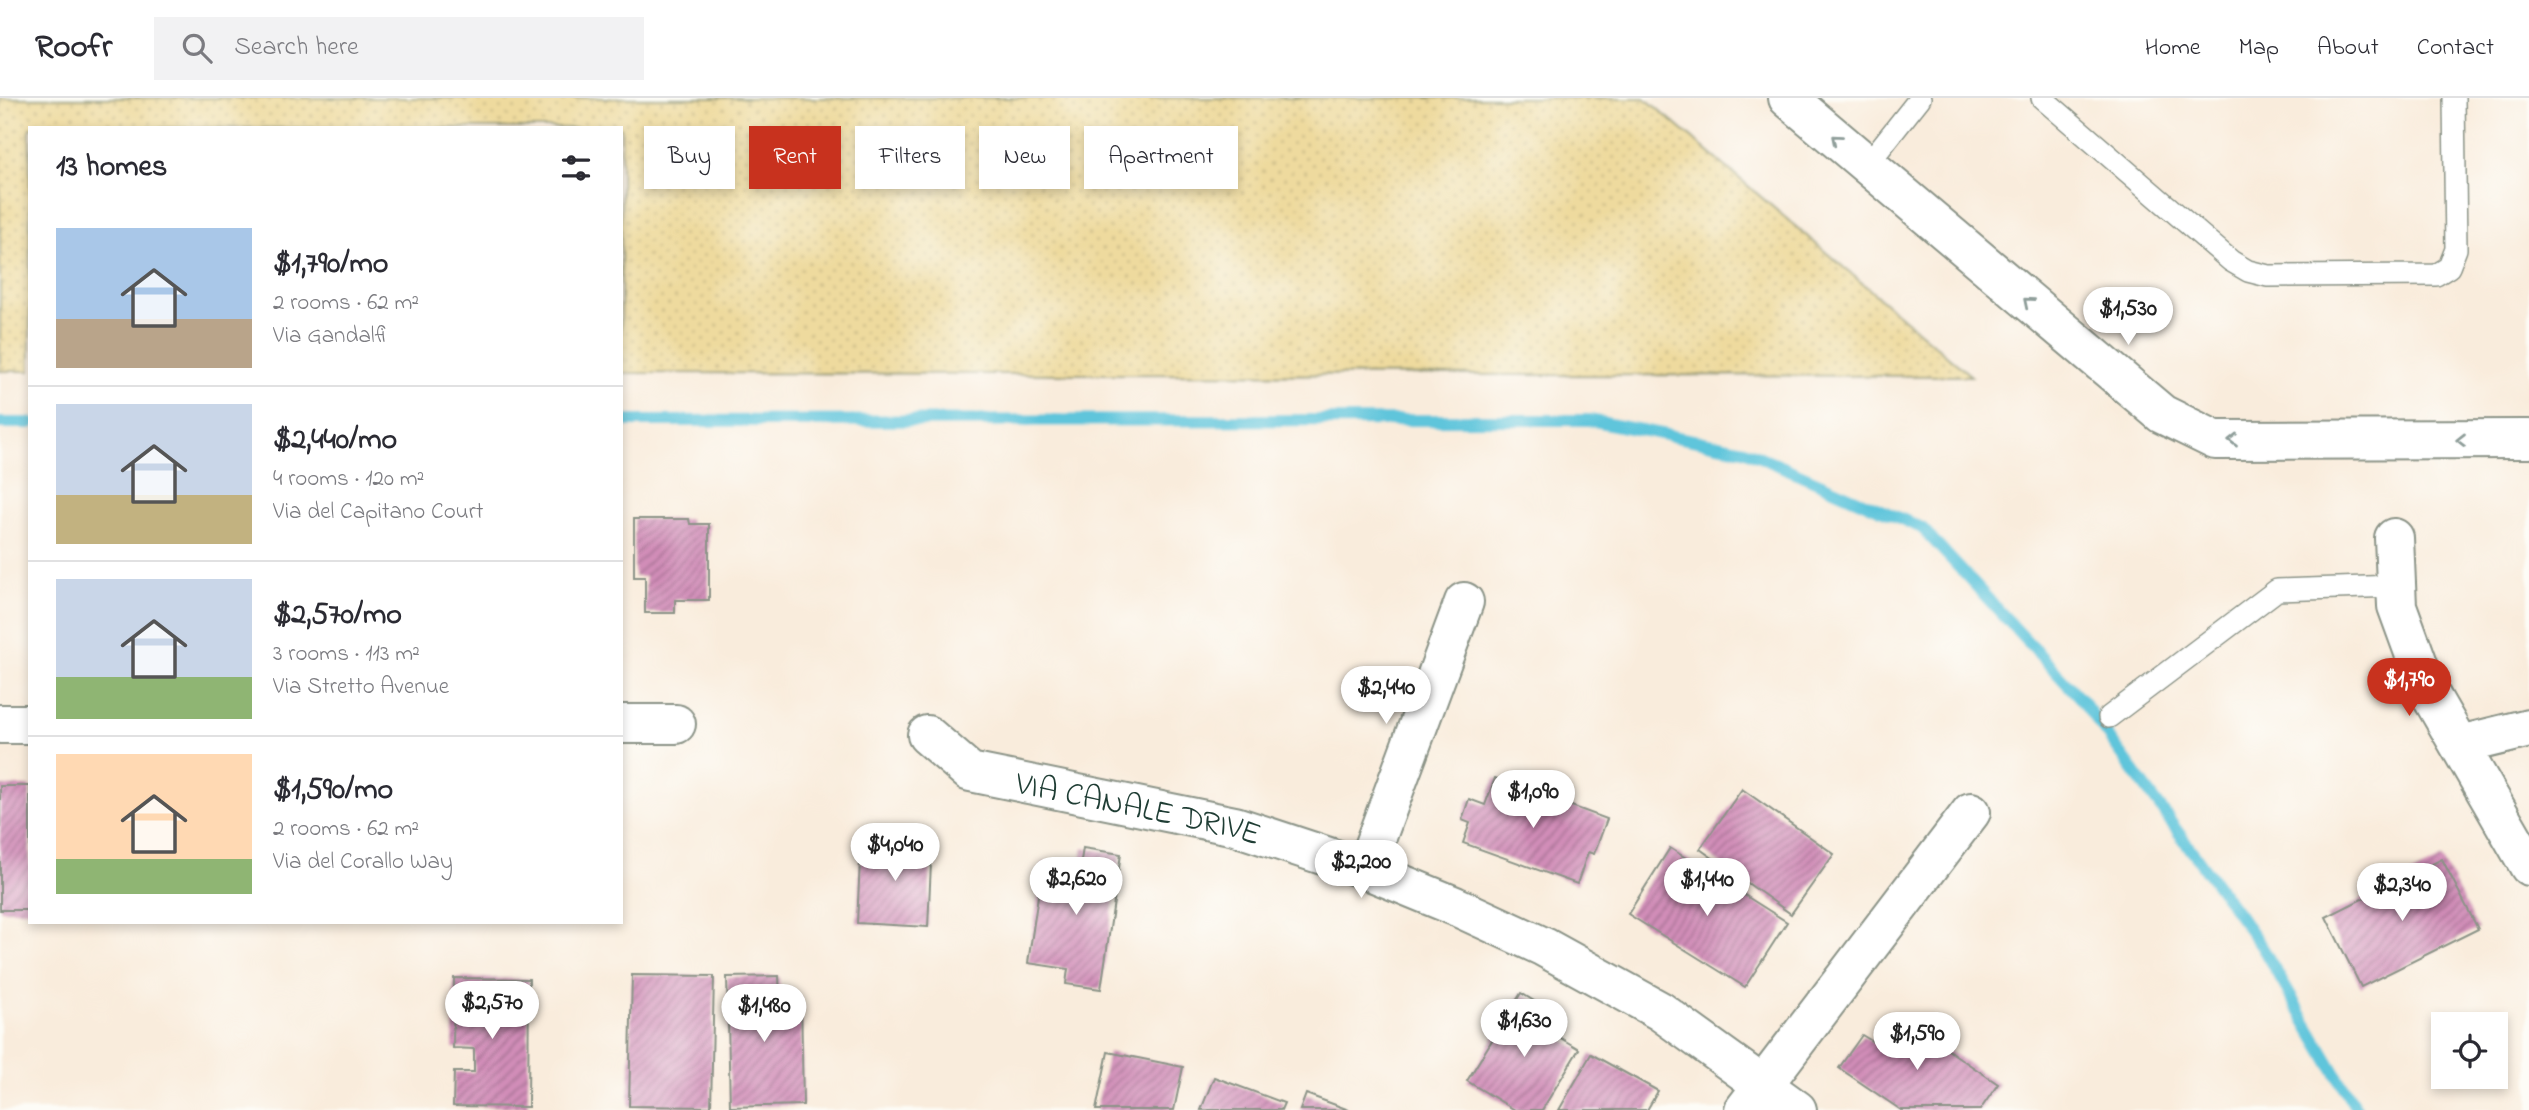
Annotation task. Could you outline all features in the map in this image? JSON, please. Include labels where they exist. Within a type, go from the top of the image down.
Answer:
[{"type":"street","points":[[1788,98],[2162,414],[2215,440],[2529,439]]},
{"type":"street","points":[[2394,538],[2397,606],[2428,691],[2529,866]]},
{"type":"street","points":[[1365,869],[1464,602]]},
{"type":"street","points":[[0,724],[28,724]]},
{"type":"street","points":[[623,724],[676,724]]},
{"type":"street","points":[[2460,745],[2529,727]]},
{"type":"street","name":"VIA CANALE DRIVE","points":[[927,735],[970,772],[1235,826],[1365,869],[1455,906],[1545,947],[1660,1011],[1753,1097],[1797,1110]]},
{"type":"street","points":[[1753,1097],[1971,812]]},
{"type":"lane","points":[[1867,165],[1920,98]]},
{"type":"lane","points":[[2042,98],[2231,261],[2248,271],[2268,276],[2435,275],[2449,267],[2456,249],[2454,98]]},
{"type":"lane","points":[[2109,717],[2277,590],[2396,586]]},
{"type":"sand","points":[[0,98],[1645,98],[1971,376],[623,373],[623,126],[28,126],[28,371],[0,371]]},
{"type":"building","points":[[634,519],[689,519],[690,524],[709,524],[709,600],[675,600],[675,613],[645,613],[645,577],[634,577]]},
{"type":"building","points":[[1495,778],[1607,819],[1594,854],[1588,852],[1577,884],[1463,843],[1470,823],[1462,820],[1469,799],[1485,805]]},
{"type":"building","points":[[0,786],[28,786],[28,910],[0,910]]},
{"type":"building","points":[[1742,789],[1834,854],[1791,914],[1700,849]]},
{"type":"building","points":[[861,840],[932,842],[928,927],[857,923]]},
{"type":"building","points":[[1083,848],[1121,854],[1101,989],[1066,984],[1068,969],[1028,963],[1043,862],[1080,867]]},
{"type":"building","points":[[1670,848],[1787,922],[1745,987],[1628,914]]},
{"type":"building","points":[[2442,859],[2478,929],[2361,987],[2326,917]]},
{"type":"building","points":[[632,975],[714,976],[711,1107],[629,1106]]},
{"type":"building","points":[[779,976],[780,997],[801,997],[803,1105],[730,1107],[727,977]]},
{"type":"building","points":[[454,978],[529,979],[528,1107],[453,1106],[454,1072],[474,1072],[474,1049],[453,1048]]},
{"type":"building","points":[[1521,993],[1557,1015],[1547,1030],[1579,1049],[1542,1110],[1515,1110],[1467,1081]]},
{"type":"building","points":[[1898,1016],[1998,1084],[1980,1110],[1901,1110],[1839,1068],[1862,1035],[1878,1045]]},
{"type":"building","points":[[1108,1052],[1183,1067],[1174,1110],[1096,1110]]},
{"type":"building","points":[[1591,1054],[1658,1091],[1647,1110],[1559,1110]]},
{"type":"building","points":[[1214,1077],[1284,1103],[1281,1110],[1201,1110]]},
{"type":"building","points":[[1306,1094],[1349,1110],[1300,1110]]},
{"type":"waterway","points":[[623,421],[1589,420],[1744,450],[1922,528],[2081,699],[2262,947],[2357,1110]]},
{"type":"waterway","points":[[0,423],[28,423]]}]
